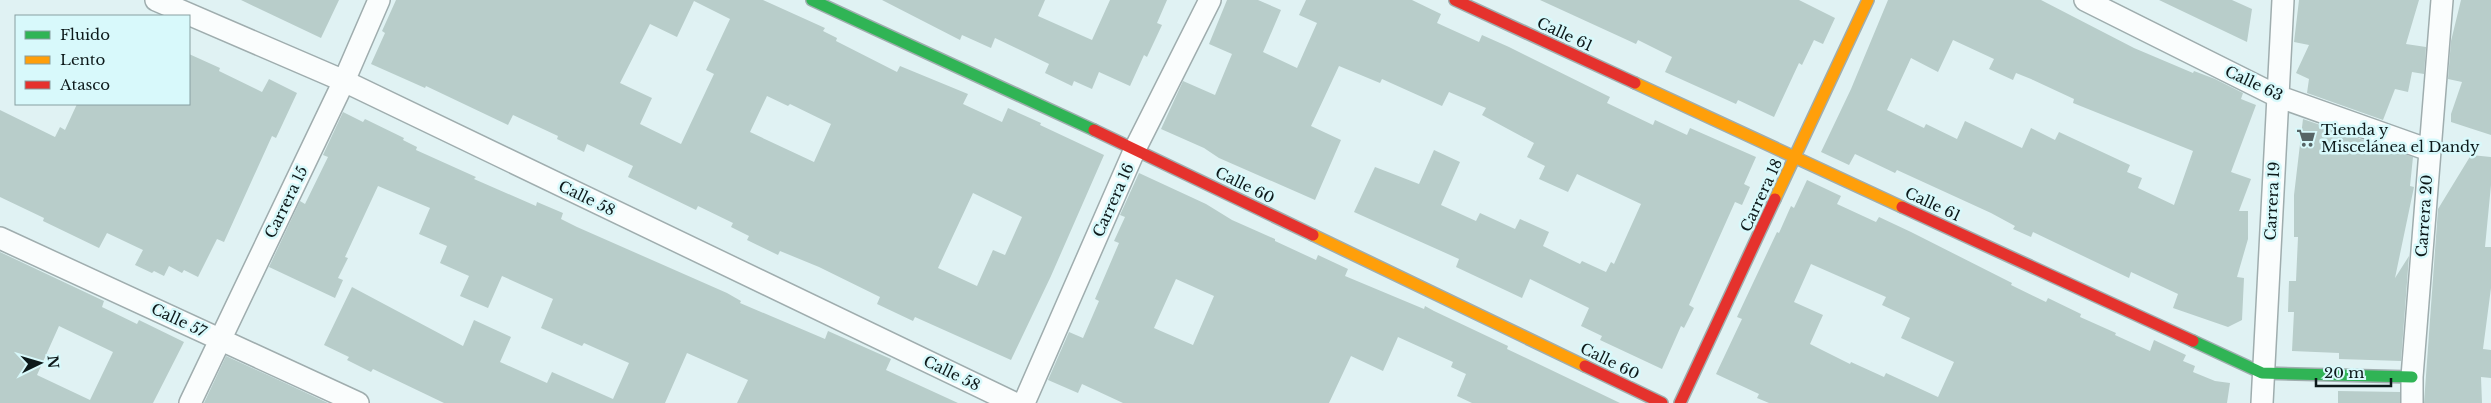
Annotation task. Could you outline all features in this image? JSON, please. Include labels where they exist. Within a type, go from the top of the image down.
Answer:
[{"type":"street","name":"Calle 58","points":[[156,0],[344,81],[1014,403]]},
{"type":"street","name":"Carrera 15","points":[[190,403],[344,81],[379,0]]},
{"type":"street","name":"Calle 60","points":[[812,0],[1135,149],[1662,403]]},
{"type":"street","name":"Carrera 16","points":[[1024,403],[1135,149],[1210,0]]},
{"type":"street","name":"Calle 61","points":[[1455,0],[2262,373],[2412,377]]},
{"type":"street","name":"Carrera 18","points":[[1680,403],[1868,0]]},
{"type":"street","name":"Calle 63","points":[[2085,0],[2277,96],[2429,150]]},
{"type":"street","name":"Carrera 19","points":[[2262,403],[2282,0]]},
{"type":"street","name":"Carrera 20","points":[[2412,403],[2412,377],[2442,0]]},
{"type":"street","name":"Calle 57","points":[[0,238],[358,403]]},
{"type":"building","points":[[241,0],[339,0],[321,38]]},
{"type":"building","points":[[396,0],[763,0],[825,28],[823,31],[837,38],[836,41],[897,72],[900,66],[968,94],[963,104],[1002,122],[1008,108],[1104,155],[1051,276],[1011,360],[915,317],[913,321],[877,304],[880,297],[819,267],[780,251],[778,255],[747,240],[749,236],[731,227],[733,223],[698,206],[696,210],[628,177],[633,166],[587,144],[584,152],[557,139],[558,136],[513,115],[508,125],[426,86],[425,88],[371,64],[385,33],[382,31]],"holes":[[[694,1],[730,19],[706,70],[714,74],[681,144],[640,124],[652,98],[620,83],[650,24],[677,37]],[[767,96],[788,106],[790,104],[831,124],[814,162],[750,132]],[[973,193],[1022,217],[1005,255],[993,250],[977,286],[938,268]]]},
{"type":"building","points":[[882,0],[1045,0],[1038,16],[1092,40],[1110,0],[1167,0],[1157,23],[1162,25],[1147,57],[1144,55],[1130,86],[1099,72],[1092,89],[1074,81],[1072,86],[1045,73],[1049,64],[995,38],[991,48],[962,35],[960,40]]},
{"type":"building","points":[[1227,0],[1258,0],[1281,10],[1263,52],[1297,68],[1317,23],[1299,15],[1306,0],[1412,0],[1441,14],[1437,23],[1479,42],[1482,35],[1509,47],[1610,97],[1607,103],[1653,125],[1655,120],[1687,135],[1690,128],[1756,157],[1744,184],[1750,187],[1742,205],[1735,202],[1689,305],[1694,308],[1684,328],[1681,326],[1662,369],[1600,340],[1602,336],[1581,326],[1589,308],[1530,279],[1522,298],[1456,267],[1459,259],[1354,212],[1375,167],[1419,184],[1434,150],[1460,162],[1441,205],[1476,221],[1480,213],[1515,229],[1520,219],[1549,232],[1543,246],[1580,264],[1582,261],[1606,272],[1611,262],[1614,264],[1641,204],[1577,174],[1568,192],[1539,179],[1545,166],[1527,157],[1534,143],[1482,115],[1486,108],[1449,92],[1442,106],[1382,79],[1380,83],[1339,66],[1311,126],[1341,140],[1315,200],[1219,158],[1204,148],[1161,129],[1183,81],[1215,95],[1232,54],[1209,44]]},
{"type":"building","points":[[1540,0],[1799,0],[1835,18],[1823,44],[1814,40],[1802,65],[1799,63],[1774,117],[1738,100],[1736,104],[1665,72],[1672,57],[1638,40],[1636,44]]},
{"type":"building","points":[[1888,0],[2041,0],[2134,48],[2193,73],[2194,71],[2215,79],[2243,93],[2241,99],[2256,105],[2231,172],[2251,179],[2239,211],[2248,211],[2248,239],[2237,277],[2244,278],[2242,320],[2228,327],[2173,308],[2178,294],[2131,272],[2129,278],[2033,232],[2031,237],[2013,229],[2015,226],[1991,213],[1897,170],[1895,173],[1855,154],[1849,165],[1821,152],[1851,89]],"holes":[[[1953,40],[1994,59],[1989,69],[2013,80],[2016,73],[2031,79],[2074,99],[2073,103],[2193,151],[2174,205],[2138,188],[2142,178],[2127,172],[2130,165],[2059,132],[2055,140],[2031,128],[2022,148],[1965,121],[1957,139],[1926,124],[1924,128],[1887,110],[1911,58],[1938,72]]]},
{"type":"building","points":[[2159,0],[2232,0],[2252,9],[2247,42]]},
{"type":"building","points":[[2299,0],[2419,0],[2406,44],[2426,47],[2424,74],[2412,72],[2408,92],[2395,89],[2383,120],[2307,93],[2309,79],[2296,73],[2309,45],[2294,42]]},
{"type":"building","points":[[2461,0],[2491,0],[2491,135],[2451,122],[2451,114],[2462,82],[2448,79],[2451,41]]},
{"type":"building","points":[[190,54],[220,68],[219,71],[262,92],[269,79],[297,93],[276,138],[272,136],[224,242],[217,239],[198,277],[184,270],[182,273],[169,266],[164,276],[154,271],[152,273],[135,265],[143,250],[107,233],[99,248],[43,221],[44,218],[0,197],[0,110],[55,137],[60,127],[65,130],[77,105],[190,105]]},
{"type":"building","points":[[343,112],[363,122],[365,119],[404,138],[403,140],[417,147],[416,150],[476,177],[474,179],[536,206],[537,202],[563,213],[561,219],[727,293],[741,301],[740,303],[825,339],[828,331],[891,359],[886,370],[958,403],[737,403],[748,380],[687,353],[665,403],[444,403],[373,369],[371,372],[347,360],[349,357],[324,345],[352,287],[463,346],[474,320],[511,337],[500,362],[547,383],[552,372],[613,399],[629,363],[584,343],[582,346],[541,328],[553,299],[502,276],[488,308],[460,296],[469,276],[440,263],[447,246],[419,234],[430,208],[378,186],[345,257],[348,258],[338,278],[343,280],[335,298],[269,267],[300,201],[305,204],[328,157],[323,155]]},
{"type":"building","points":[[2303,119],[2413,157],[2410,186],[2414,187],[2395,278],[2409,256],[2401,361],[2339,359],[2339,353],[2292,351],[2294,312],[2288,312],[2289,281],[2296,281],[2298,237],[2294,237],[2294,195]]},
{"type":"building","points":[[2471,155],[2491,157],[2491,185],[2485,247],[2491,247],[2491,288],[2483,349],[2491,350],[2491,378],[2481,377],[2482,403],[2424,403],[2438,209]]},
{"type":"building","points":[[1139,173],[1206,204],[1232,220],[1316,260],[1318,255],[1348,269],[1345,276],[1424,309],[1425,306],[1508,346],[1507,349],[1620,403],[1472,403],[1457,396],[1466,374],[1451,367],[1453,362],[1398,337],[1383,371],[1351,356],[1329,403],[1123,403],[1082,384],[1078,393],[1048,380],[1069,332],[1083,338],[1099,301],[1095,299],[1119,243],[1114,241],[1125,217],[1120,215]],"holes":[[[1176,279],[1214,296],[1193,345],[1154,328]]]},
{"type":"building","points":[[1807,180],[1841,196],[1837,204],[1876,222],[1879,217],[1911,232],[2046,302],[2048,298],[2081,314],[2080,317],[2116,333],[2115,335],[2150,351],[2154,340],[2186,355],[2183,361],[2195,366],[2193,372],[2215,381],[2230,383],[2227,403],[1769,403],[1757,398],[1759,394],[1716,374],[1742,319],[1737,317],[1777,232],[1779,233],[1791,206],[1794,208]],"holes":[[[1811,264],[1886,297],[1882,305],[1910,318],[1901,338],[1954,362],[1938,397],[1886,373],[1884,377],[1851,362],[1850,364],[1810,344],[1823,315],[1794,302]]]},
{"type":"building","points":[[0,252],[104,301],[102,307],[137,324],[139,320],[184,342],[153,403],[0,403]],"holes":[[[59,326],[113,352],[90,400],[37,375]]]},
{"type":"building","points":[[226,356],[270,376],[328,403],[204,403]]},
{"type":"building","points":[[2338,391],[2400,392],[2400,403],[2338,403]]},
{"type":"traffic: fast","points":[[812,0],[1094,130]]},
{"type":"traffic: fast","points":[[2193,341],[2262,373],[2412,377]]},
{"type":"traffic: slow","points":[[1775,199],[1868,0]]},
{"type":"traffic: slow","points":[[1635,83],[1902,207]]},
{"type":"traffic: slow","points":[[1313,235],[1585,366]]},
{"type":"traffic: jam","points":[[1455,0],[1635,83]]},
{"type":"traffic: jam","points":[[1094,130],[1313,235]]},
{"type":"traffic: jam","points":[[1680,403],[1775,199]]},
{"type":"traffic: jam","points":[[1902,207],[2193,341]]},
{"type":"traffic: jam","points":[[1585,366],[1662,403]]},
{"type":"place","name":"Tienda y Miscelánea el Dandy","points":[[2306,138]]}]
